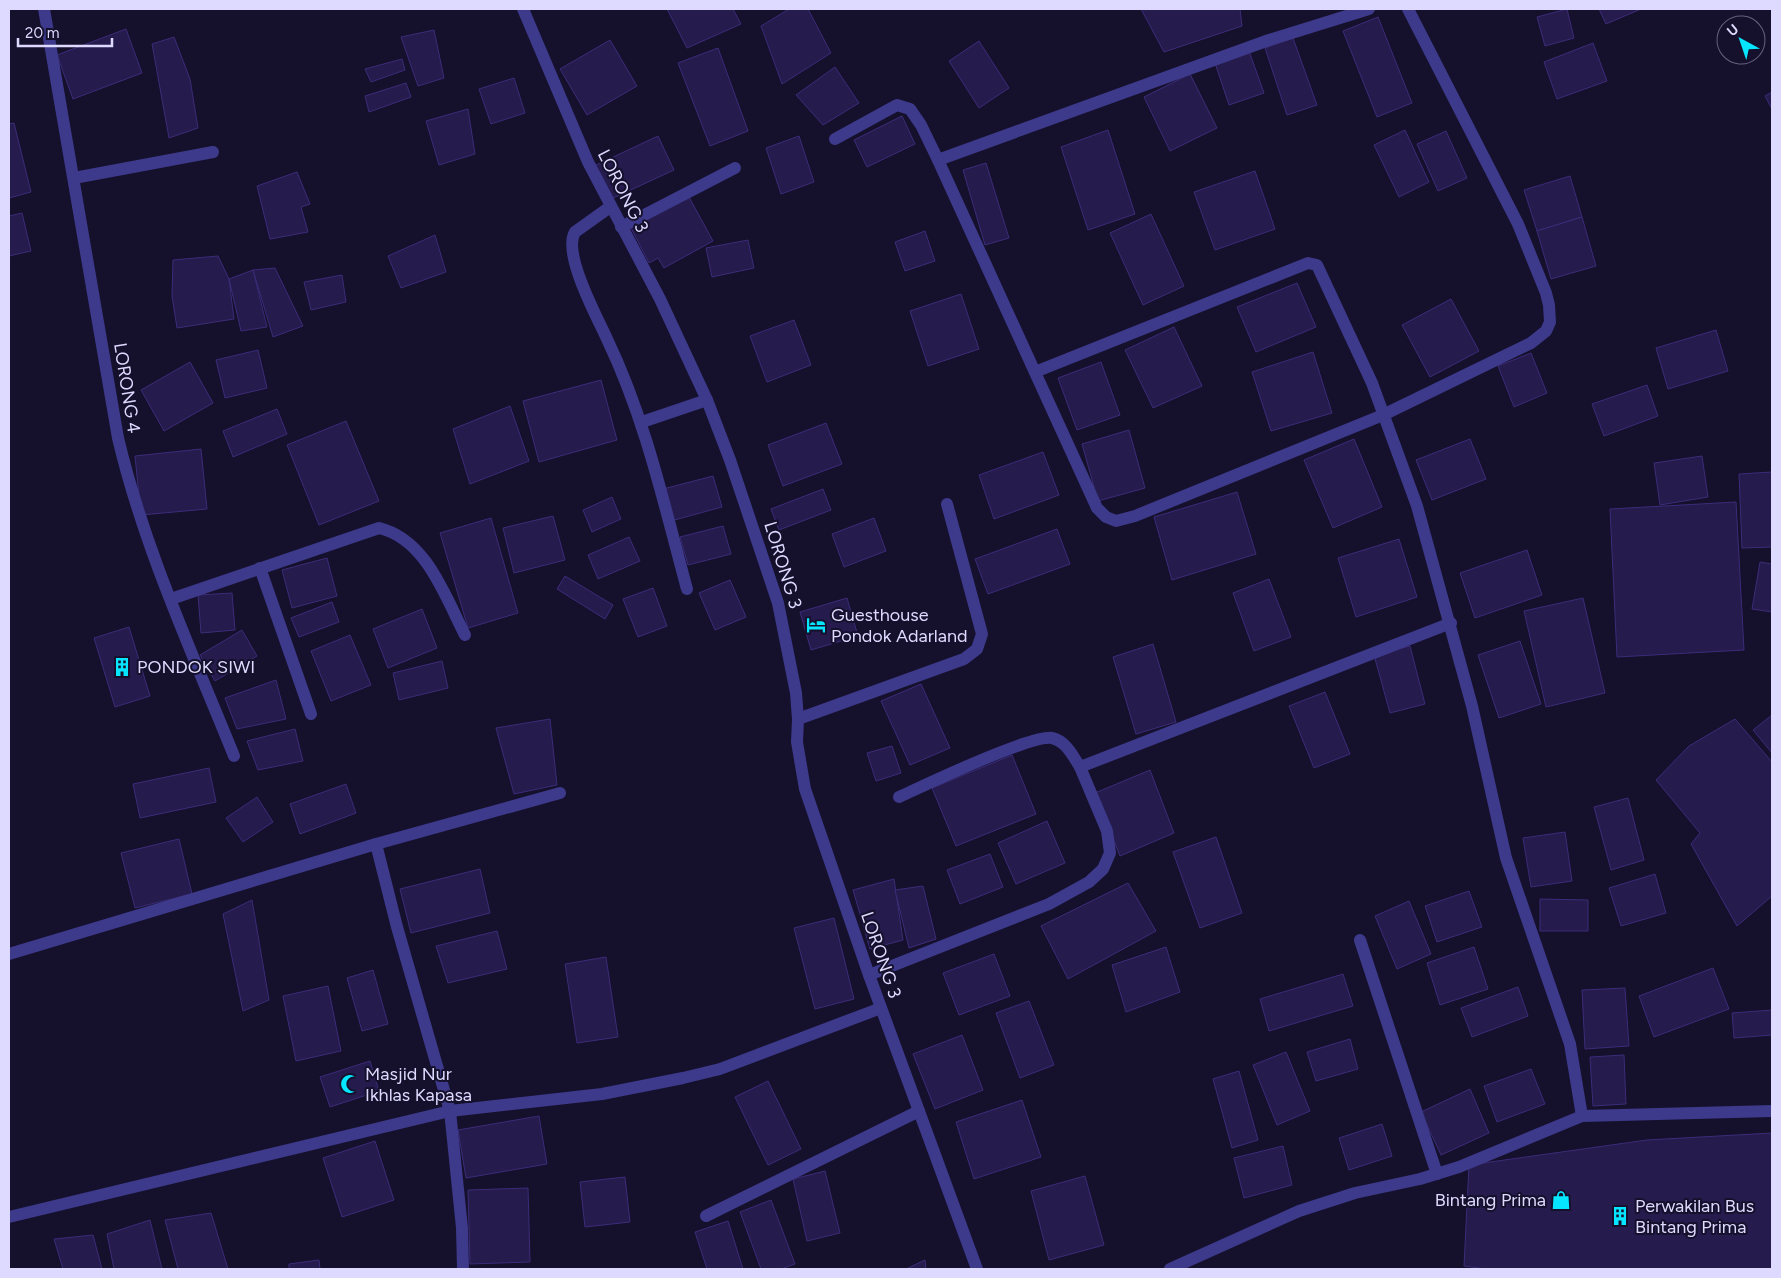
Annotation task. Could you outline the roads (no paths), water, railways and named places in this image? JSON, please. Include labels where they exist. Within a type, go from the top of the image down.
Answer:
[{"type":"street","name":"LORONG 4","points":[[44,9],[118,438],[141,521],[234,756]]},
{"type":"street","name":"LORONG 3","points":[[523,9],[588,162],[660,299],[707,400],[778,603],[792,666],[798,719],[797,742],[802,778],[881,1008],[977,1269]]},
{"type":"street","points":[[938,160],[1269,40],[1369,9]]},
{"type":"street","points":[[835,139],[897,105],[910,109],[921,124],[938,160],[1097,508],[1106,517],[1116,520],[1135,516],[1383,416],[1536,341],[1546,331],[1550,322],[1546,293],[1518,224],[1408,9]]},
{"type":"street","points":[[74,178],[213,152]]},
{"type":"street","points":[[621,227],[735,168]]},
{"type":"street","points":[[610,207],[575,232],[572,242],[586,294],[627,380],[642,422],[687,589]]},
{"type":"street","points":[[1035,372],[1308,262],[1317,265],[1333,295],[1372,383],[1417,506],[1451,623],[1506,858],[1570,1044],[1582,1116]]},
{"type":"street","points":[[642,422],[707,400]]},
{"type":"street","points":[[798,719],[964,659],[977,649],[982,634],[947,504]]},
{"type":"street","points":[[171,599],[380,528],[395,532],[405,538],[426,562],[465,635]]},
{"type":"street","points":[[260,568],[311,714]]},
{"type":"street","points":[[1080,767],[1451,623]]},
{"type":"street","points":[[869,974],[1049,904],[1089,882],[1103,869],[1110,853],[1107,831],[1080,767],[1064,744],[1051,738],[1019,745],[898,797]]},
{"type":"street","points":[[9,954],[376,844],[560,793]]},
{"type":"street","points":[[376,844],[397,927],[450,1111],[462,1228],[463,1269]]},
{"type":"street","points":[[1360,940],[1437,1174]]},
{"type":"street","points":[[9,1217],[450,1111],[602,1094],[683,1078],[720,1068],[881,1008]]},
{"type":"street","points":[[706,1216],[919,1111]]},
{"type":"street","points":[[1170,1269],[1299,1211],[1355,1193],[1437,1174],[1582,1116],[1772,1111]]},
{"type":"place","name":"Guesthouse Pondok Adarland","points":[[816,625]]},
{"type":"place","name":"PONDOK SIWI","points":[[122,667]]},
{"type":"place","name":"Masjid Nur Ikhlas Kapasa","points":[[350,1084]]},
{"type":"place","name":"Bintang Prima","points":[[1561,1200]]},
{"type":"place","name":"Perwakilan Bus Bintang Prima","points":[[1620,1216]]}]
